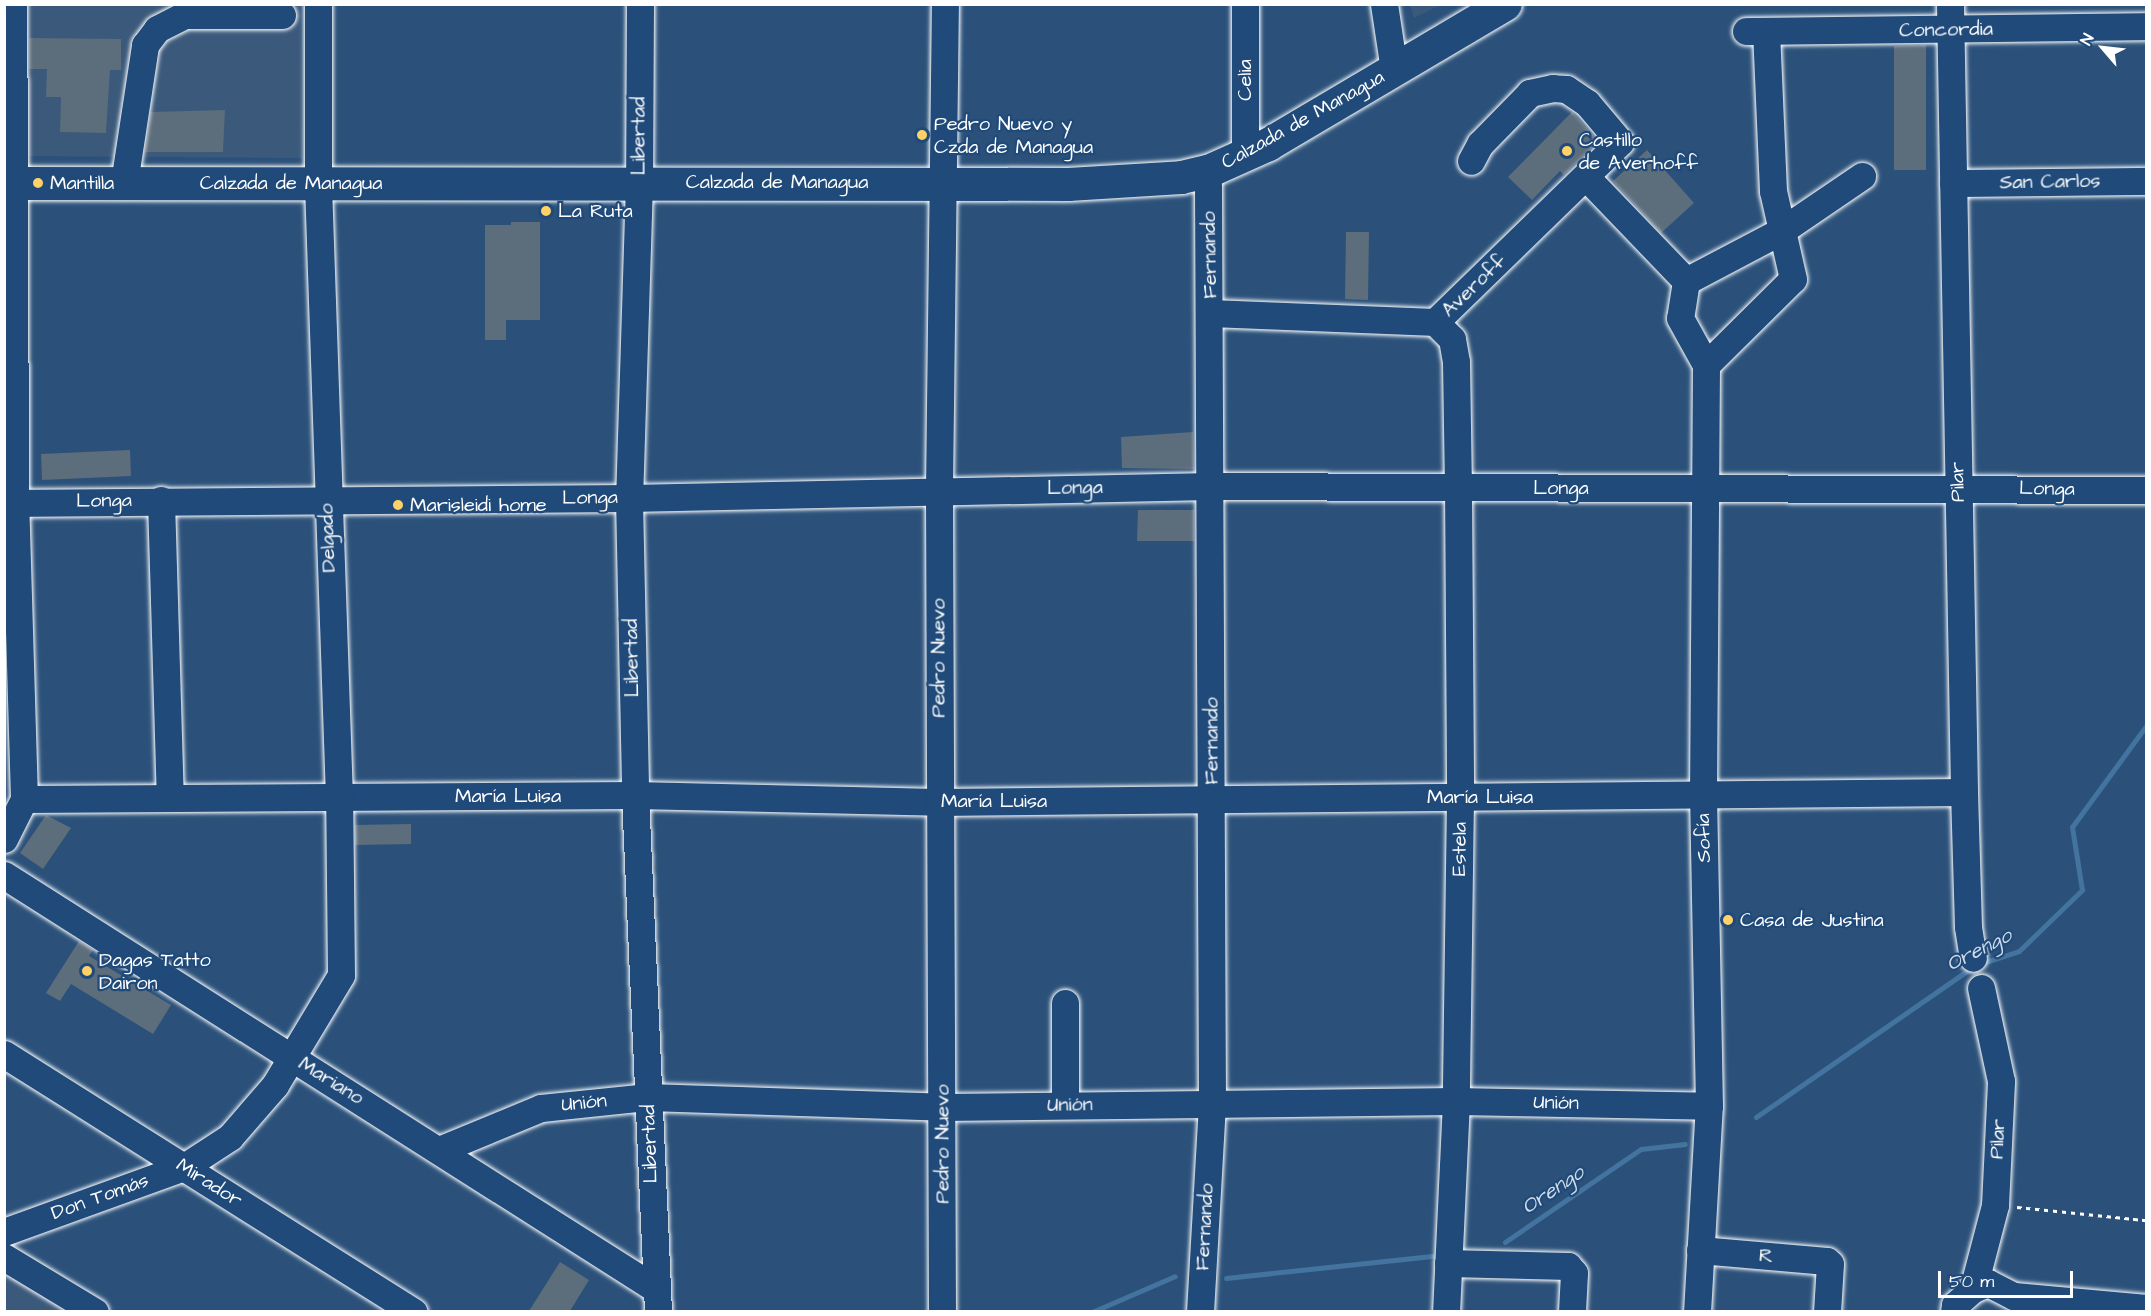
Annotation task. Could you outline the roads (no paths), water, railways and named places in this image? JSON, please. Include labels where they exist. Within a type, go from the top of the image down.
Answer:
[{"type":"main road","name":"Calzada de Managua","points":[[8,183],[1110,183],[1208,171],[1245,155],[1505,4]]},
{"type":"street","points":[[4,839],[24,799],[10,503],[8,183],[13,4]]},
{"type":"street","name":"Delgado","points":[[290,1056],[341,975],[339,798],[326,501],[318,183],[318,4]]},
{"type":"street","name":"Libertad","points":[[640,4],[639,183],[629,498],[635,795],[657,1300]]},
{"type":"street","name":"Pedro Nuevo","points":[[942,1311],[943,1107],[938,802],[945,4]]},
{"type":"street","name":"Celia","points":[[1245,4],[1245,155]]},
{"type":"street","points":[[1384,4],[1394,70]]},
{"type":"street","points":[[124,183],[145,45],[157,29],[184,15],[282,15]]},
{"type":"street","name":"Concordia","points":[[1781,231],[1773,191],[1756,32],[1951,17],[2146,26]]},
{"type":"street","name":"Pilar","points":[[1951,17],[1964,792],[1968,927],[1973,958]]},
{"type":"street","name":"Averoff","points":[[1211,313],[1435,322],[1587,178],[1620,142],[1587,103],[1566,89],[1553,88],[1530,93],[1480,144],[1471,161]]},
{"type":"street","name":"Fernando","points":[[1200,1311],[1212,1104],[1211,313],[1208,171]]},
{"type":"street","points":[[1686,281],[1781,231],[1862,176]]},
{"type":"street","points":[[1587,178],[1686,281]]},
{"type":"street","name":"San Carlos","points":[[1953,183],[2146,181]]},
{"type":"street","points":[[1686,281],[1680,318],[1706,364],[1793,279],[1781,231]]},
{"type":"street","name":"Estela","points":[[1435,322],[1452,339],[1456,362],[1458,488],[1460,798],[1456,1101],[1446,1311]]},
{"type":"street","name":"Sofía","points":[[1697,1311],[1709,1106],[1703,795],[1706,364]]},
{"type":"street","name":"Longa","points":[[10,503],[629,498],[939,489],[1211,486],[2146,490]]},
{"type":"street","points":[[161,500],[170,797]]},
{"type":"street","name":"María Luisa","points":[[24,799],[635,795],[938,802],[1964,792]]},
{"type":"street","name":"Mariano","points":[[4,875],[439,1150],[657,1300]]},
{"type":"street","name":"Pilar","points":[[1961,1302],[1995,1205],[2001,1081],[1981,987]]},
{"type":"street","points":[[1065,1003],[1065,1106]]},
{"type":"street","name":"Mirador","points":[[4,1054],[414,1311]]},
{"type":"street","name":"Don Tomás","points":[[4,1232],[184,1167],[230,1137],[275,1085],[290,1056]]},
{"type":"street","name":"Unión","points":[[439,1150],[541,1107],[648,1097],[943,1107],[1456,1101],[1709,1106]]},
{"type":"street","name":"R","points":[[1700,1250],[1830,1264],[1827,1311]]},
{"type":"street","points":[[4,1257],[95,1311]]},
{"type":"street","points":[[1448,1263],[1568,1266],[1574,1273],[1572,1311]]},
{"type":"street","points":[[1961,1302],[1988,1283],[2014,1296],[2146,1308]]},
{"type":"waterway","name":"Orengo","points":[[1756,1117],[1974,966],[2019,951],[2082,890],[2072,827],[2146,726]]},
{"type":"waterway","name":"Orengo","points":[[1505,1242],[1641,1149],[1685,1144]]},
{"type":"waterway","name":"Orengo","points":[[1226,1278],[1432,1256]]},
{"type":"waterway","name":"Orengo","points":[[1092,1312],[1175,1276]]},
{"type":"place","name":"Pedro Nuevo y Czda de Managua","points":[[922,135]]},
{"type":"place","name":"Castillo de Averhoff","points":[[1567,151]]},
{"type":"place","name":"Mantilla","points":[[38,183]]},
{"type":"place","name":"La Ruta","points":[[546,211]]},
{"type":"place","name":"Marisleidi home","points":[[398,505]]},
{"type":"place","name":"Casa de Justina","points":[[1728,920]]},
{"type":"place","name":"Dagas Tatto Dairon","points":[[87,971]]}]
